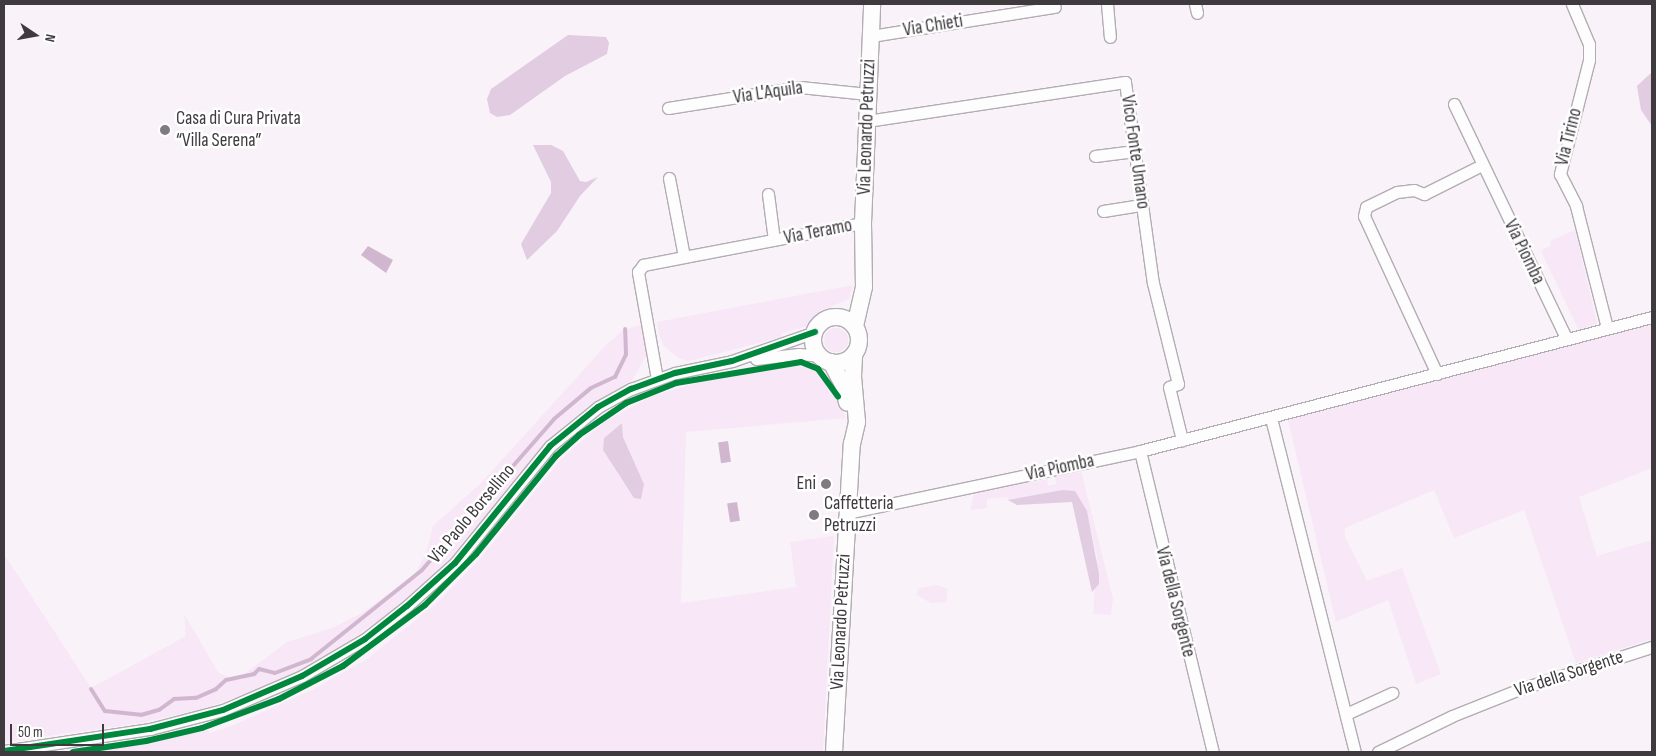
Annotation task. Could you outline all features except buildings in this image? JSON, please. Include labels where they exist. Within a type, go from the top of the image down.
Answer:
[{"type":"main road","name":"Via Leonardo Petruzzi","points":[[855,326],[864,287],[863,223],[872,4]]},
{"type":"main road","name":"Via Leonardo Petruzzi","points":[[838,317],[854,297],[863,250]]},
{"type":"main road","points":[[838,317],[855,326],[859,340],[854,354],[844,362],[825,359],[814,344],[815,332],[822,322],[838,317]]},
{"type":"main road","name":"Via Leonardo Petruzzi","points":[[853,432],[857,422],[853,381],[854,354]]},
{"type":"main road","name":"Via Leonardo Petruzzi","points":[[825,359],[843,386],[853,432],[834,752]]},
{"type":"street","points":[[1107,4],[1110,37]]},
{"type":"street","name":"Via Tirino","points":[[1572,4],[1589,44],[1589,60],[1560,174],[1576,206],[1607,328]]},
{"type":"street","name":"Via Chieti","points":[[871,36],[1055,7]]},
{"type":"street","name":"Vico Fonte Umano","points":[[867,121],[1125,82],[1153,283],[1178,384],[1169,388],[1182,440]]},
{"type":"street","name":"Via L'Aquila","points":[[668,108],[800,87],[868,94]]},
{"type":"street","name":"Via Piomba","points":[[1454,104],[1566,338]]},
{"type":"street","points":[[1095,156],[1134,151]]},
{"type":"street","points":[[1437,374],[1364,216],[1366,207],[1397,192],[1414,190],[1424,194],[1482,165]]},
{"type":"street","points":[[669,178],[684,257]]},
{"type":"street","name":"Via Teramo","points":[[768,194],[774,240]]},
{"type":"street","points":[[1103,212],[1142,205]]},
{"type":"street","name":"Via Teramo","points":[[657,379],[638,272],[643,265],[863,223]]},
{"type":"street","name":"Via Piomba","points":[[847,513],[1140,451],[1652,317]]},
{"type":"street","name":"Via Paolo Borsellino","points":[[5,751],[159,726],[222,710],[302,676],[365,639],[428,588],[455,563],[525,474],[570,427],[630,389],[657,379],[732,361],[815,332]]},
{"type":"street","name":"Via Paolo Borsellino","points":[[732,361],[799,354],[825,359]]},
{"type":"street","points":[[1271,418],[1355,752]]},
{"type":"street","name":"Via della Sorgente","points":[[1140,451],[1213,752]]},
{"type":"street","name":"Via della Sorgente","points":[[1378,752],[1452,716],[1520,689],[1652,647]]},
{"type":"street","points":[[1346,714],[1392,693]]},
{"type":"shaded area","points":[[568,35],[606,37],[609,43],[607,54],[565,76],[510,115],[497,117],[490,113],[487,99],[491,89]]},
{"type":"shaded area","points":[[1652,72],[1652,126],[1641,110],[1637,86]]},
{"type":"shaded area","points":[[533,145],[551,145],[563,151],[580,181],[586,182],[598,177],[580,196],[557,231],[527,260],[521,244],[551,193],[551,182]]},
{"type":"shaded area","points":[[1575,230],[1597,323],[1579,331],[1541,251],[1551,245],[1550,241]]},
{"type":"shaded area","points":[[368,246],[393,260],[386,273],[361,255]]},
{"type":"shaded area","points":[[853,285],[849,299],[822,310],[808,326],[782,333],[781,337],[697,359],[687,361],[677,357],[663,345],[659,334],[657,322]]},
{"type":"shaded area","points":[[644,324],[647,354],[633,379],[587,407],[561,428],[436,574],[375,623],[318,662],[277,682],[206,708],[142,723],[4,742],[4,554],[91,688],[186,636],[184,614],[218,672],[229,678],[243,675],[287,642],[332,628],[362,613],[414,575],[426,554],[433,526],[481,483],[606,345],[623,330]]},
{"type":"shaded area","points":[[1652,324],[1652,468],[1579,497],[1597,556],[1652,540],[1652,639],[1576,663],[1524,510],[1454,538],[1434,490],[1345,528],[1345,537],[1367,581],[1402,568],[1441,674],[1416,684],[1388,600],[1336,622],[1288,420]]},
{"type":"shaded area","points":[[836,328],[841,329],[847,335],[847,345],[841,351],[836,352],[831,351],[825,345],[824,340],[825,335],[831,329]]},
{"type":"shaded area","points":[[809,366],[825,378],[846,418],[686,432],[681,603],[796,587],[790,542],[834,536],[823,752],[90,752],[208,730],[210,733],[236,724],[312,690],[367,659],[438,602],[479,560],[561,459],[604,422],[650,397],[705,380],[772,368]],"holes":[[[622,423],[623,436],[644,484],[624,483],[603,450],[604,438]]]},
{"type":"shaded area","points":[[622,423],[623,437],[644,484],[641,499],[634,498],[603,450],[604,438]]},
{"type":"shaded area","points":[[728,441],[731,462],[721,463],[718,442]]},
{"type":"shaded area","points":[[1081,471],[1113,599],[1111,615],[1093,614],[1097,557],[1087,511],[1062,490],[1008,500],[1007,497],[987,499],[987,508],[970,510],[974,494],[1047,479],[1048,486],[1056,484],[1055,477]]},
{"type":"shaded area","points":[[1062,490],[1075,491],[1087,511],[1099,574],[1099,584],[1092,592],[1072,502],[1017,505],[1008,500]]},
{"type":"shaded area","points":[[737,502],[740,521],[730,522],[727,504]]},
{"type":"shaded area","points":[[937,585],[948,589],[946,602],[931,603],[916,595],[919,588]]},
{"type":"waterway","points":[[91,689],[105,711],[141,715],[159,710],[174,699],[196,698],[216,689],[226,680],[254,674],[259,669],[275,673],[311,659],[422,570],[554,419],[591,388],[615,377],[626,354],[625,329]]},
{"type":"cycle path","points":[[4,751],[150,729],[223,710],[302,676],[365,639],[407,606],[455,563],[550,446],[598,407],[631,389],[675,373],[732,361],[815,332]]},
{"type":"cycle path","points":[[73,752],[146,741],[202,728],[279,699],[343,666],[425,605],[476,554],[556,456],[579,435],[626,403],[676,383],[801,362],[818,369],[838,397]]},
{"type":"place","name":"Casa di Cura Privata “Villa Serena”","points":[[165,130]]},
{"type":"place","name":"Eni","points":[[826,484]]},
{"type":"place","name":"Caffetteria Petruzzi","points":[[814,515]]}]
